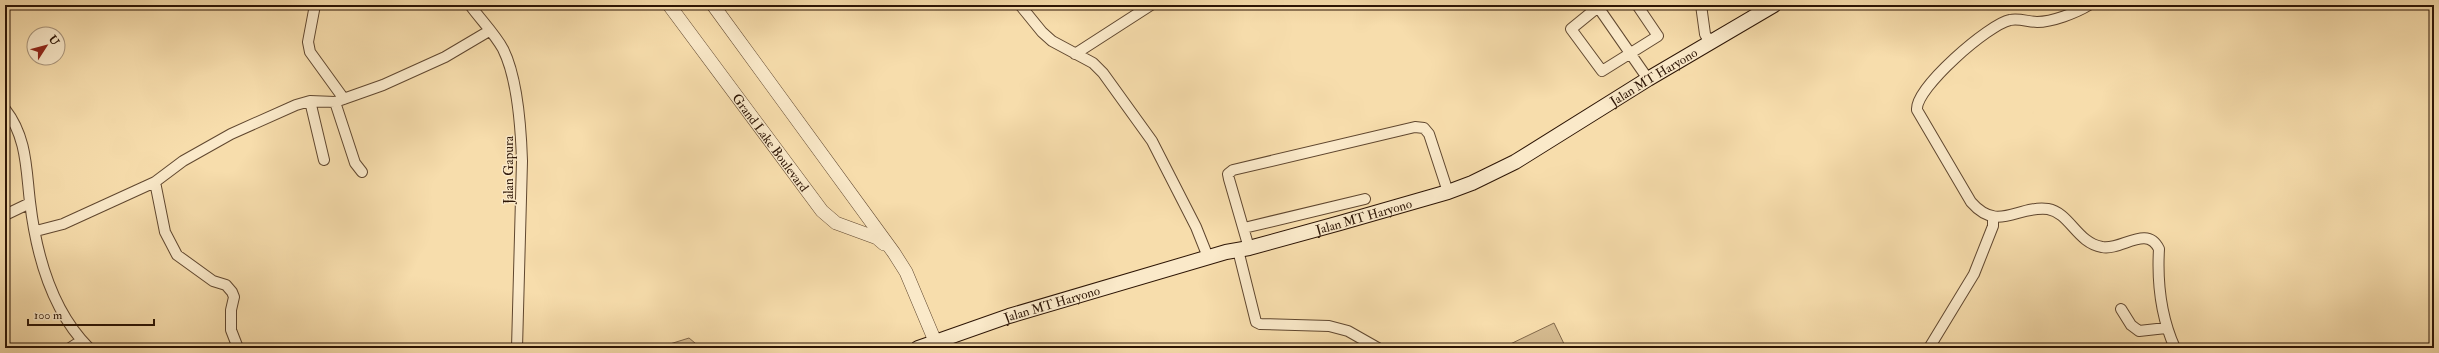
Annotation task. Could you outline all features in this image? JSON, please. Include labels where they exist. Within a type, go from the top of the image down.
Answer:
[{"type":"main road","name":"Jalan MT Haryono","points":[[918,348],[1009,316],[1208,257],[1243,249],[1448,192],[1515,162],[1648,79],[1774,5]]},
{"type":"street","points":[[315,5],[308,42],[310,52],[340,101],[355,163],[362,172]]},
{"type":"street","name":"Jalan Gapura","points":[[470,5],[502,48],[509,67],[521,130],[522,161],[517,348]]},
{"type":"street","name":"Grand Lake Boulevard","points":[[669,5],[822,211],[836,223],[877,238],[894,253]]},
{"type":"street","name":"Grand Lake Boulevard","points":[[713,5],[894,253],[916,292],[935,341]]},
{"type":"street","points":[[1020,5],[1052,42],[1093,63],[1103,73],[1152,141],[1196,227],[1208,257]]},
{"type":"street","points":[[1074,54],[1150,5]]},
{"type":"street","points":[[1637,5],[1658,36],[1630,54],[1602,71],[1571,31],[1572,28],[1599,6],[1630,54],[1648,79]]},
{"type":"street","points":[[1701,5],[1705,34],[1710,43]]},
{"type":"street","points":[[2089,5],[2049,21],[2039,22],[2011,19],[2002,23],[1964,50],[1945,68],[1916,104],[1917,110],[1971,202],[1993,218],[2048,209],[2058,213],[2082,238],[2101,247],[2112,248],[2141,238],[2152,240],[2159,250],[2159,286],[2166,328],[2174,348]]},
{"type":"street","points":[[36,231],[63,224],[155,182],[183,161],[231,134],[296,105],[310,101],[340,101],[424,67],[489,31]]},
{"type":"street","points":[[310,101],[324,160]]},
{"type":"street","points":[[5,110],[14,121],[21,136],[27,163],[30,203],[50,285],[60,307],[85,344],[70,348]]},
{"type":"street","points":[[1378,348],[1348,331],[1329,326],[1260,324],[1256,322],[1243,249],[1244,228],[1228,174],[1233,170],[1415,127],[1424,128],[1429,134],[1448,192]]},
{"type":"street","points":[[155,182],[165,232],[178,255],[213,281],[226,285],[232,292],[234,297],[231,310],[231,330],[238,348]]},
{"type":"street","points":[[1244,228],[1365,199]]},
{"type":"street","points":[[5,215],[30,203]]},
{"type":"street","points":[[1930,348],[1974,274],[1993,226],[1993,218]]},
{"type":"street","points":[[2121,310],[2132,325],[2139,331],[2166,328]]},
{"type":"shaded area","points":[[1554,323],[1566,348],[1502,348]]},
{"type":"shaded area","points":[[689,338],[701,348],[657,348]]}]
